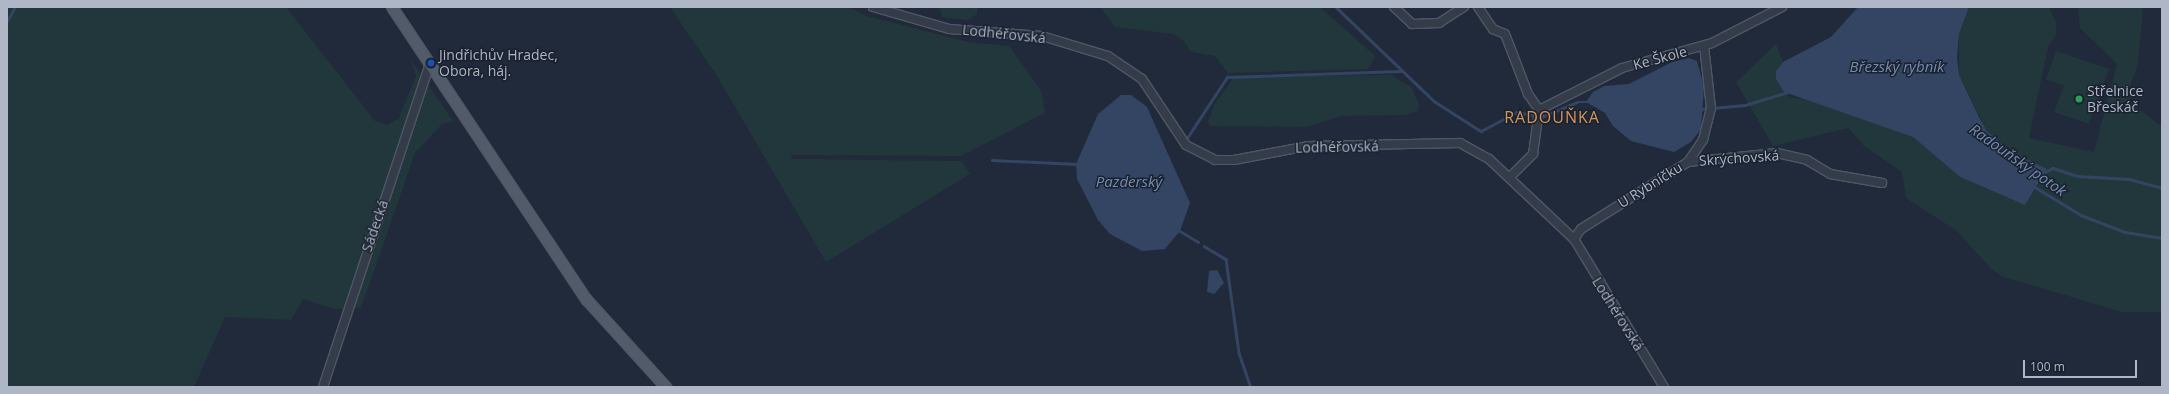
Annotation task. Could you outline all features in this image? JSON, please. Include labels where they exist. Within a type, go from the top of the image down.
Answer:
[{"type":"main road","points":[[392,7],[429,66],[587,300],[666,387]]},
{"type":"street","name":"Lodhéřovská","points":[[873,7],[949,29],[1042,36],[1108,56],[1142,79],[1186,145],[1215,160],[1234,160],[1308,146],[1460,143],[1489,158],[1574,239],[1664,387]]},
{"type":"street","points":[[1394,7],[1399,16],[1412,24],[1439,23],[1464,7]]},
{"type":"street","points":[[1478,7],[1493,29],[1505,34],[1528,94],[1539,110],[1533,154],[1510,177]]},
{"type":"street","name":"Ke Škole","points":[[1539,110],[1622,68],[1704,46],[1782,7]]},
{"type":"street","name":"U Rybníčku","points":[[1574,239],[1581,229],[1688,162],[1703,140],[1711,108],[1704,46]]},
{"type":"street","name":"Sádecká","points":[[323,387],[429,66]]},
{"type":"street","name":"Skrýchovská","points":[[1688,162],[1777,153],[1807,160],[1836,176],[1882,183]]},
{"type":"green space","points":[[7,7],[286,7],[375,121],[388,125],[399,118],[416,76],[411,60],[453,121],[442,124],[415,153],[361,308],[335,309],[303,299],[291,320],[225,317],[194,387],[7,387]]},
{"type":"green space","points":[[670,7],[848,7],[867,16],[968,42],[1009,46],[1041,90],[1045,113],[961,156],[792,155],[791,159],[962,161],[970,174],[826,262],[717,76]]},
{"type":"green space","points":[[940,7],[977,7],[977,14],[968,20],[942,17]]},
{"type":"green space","points":[[1100,7],[1320,7],[1375,56],[1368,69],[1228,73],[1215,56],[1191,52],[1184,41],[1173,34],[1115,27]]},
{"type":"green space","points":[[1969,7],[2049,7],[2056,22],[2056,35],[2048,47],[2029,138],[2094,152],[2117,64],[2080,28],[2078,7],[2143,7],[2138,64],[2129,89],[2131,103],[2162,127],[2162,312],[2122,312],[2004,277],[1992,270],[1957,231],[1906,198],[1902,172],[1864,146],[1848,128],[1773,146],[1736,82],[1776,44],[1783,62],[1776,71],[1776,79],[1790,97],[1820,102],[1913,137],[1960,177],[2025,205],[2044,176],[1987,131],[1959,75],[1959,34]]},
{"type":"green space","name":"Střelnice Břeskáč","points":[[2056,51],[2109,69],[2089,124],[2054,112],[2064,86],[2046,79]]},
{"type":"green space","points":[[1391,75],[1411,87],[1419,104],[1418,111],[1405,115],[1341,116],[1307,127],[1210,126],[1208,122],[1214,105],[1234,77]]},
{"type":"water","name":"Březský rybník","points":[[1858,7],[1969,7],[1959,34],[1957,57],[1959,75],[1979,117],[1987,131],[2013,153],[2047,169],[2025,205],[1960,177],[1913,137],[1784,92],[1776,79],[1776,71],[1783,62],[1831,37]]},
{"type":"water","points":[[1689,58],[1697,61],[1704,87],[1701,129],[1691,142],[1674,152],[1631,141],[1613,126],[1605,113],[1586,102],[1593,92],[1604,86],[1629,84],[1672,62]]},
{"type":"water","name":"Pazderský","points":[[1121,95],[1131,95],[1147,107],[1190,203],[1180,231],[1165,249],[1142,251],[1110,234],[1098,220],[1077,179],[1076,164],[1098,114]]},
{"type":"water","points":[[1217,270],[1224,283],[1214,294],[1207,292],[1209,271]]},
{"type":"waterway","points":[[7,21],[15,7]]},
{"type":"waterway","points":[[1336,7],[1434,101],[1481,131],[1516,112],[1542,117],[1577,102],[1588,102]]},
{"type":"waterway","points":[[1187,138],[1227,77],[1401,71]]},
{"type":"waterway","points":[[1701,109],[1745,105],[1788,92]]},
{"type":"waterway","points":[[992,160],[1077,164]]},
{"type":"waterway","points":[[2045,172],[2053,168],[2078,176],[2129,179],[2162,188]]},
{"type":"waterway","name":"Radouňský potok","points":[[2035,187],[2081,215],[2125,232],[2162,238]]},
{"type":"waterway","points":[[1180,231],[1198,242]]},
{"type":"waterway","points":[[1204,246],[1226,259],[1239,353],[1251,387]]},
{"type":"place","name":"Jindřichův Hradec, Obora, háj.","points":[[431,63]]},
{"type":"place","name":"Střelnice Břeskáč","points":[[2079,99]]},
{"type":"district","name":"RADOUŇKA","points":[[1552,117]]}]
